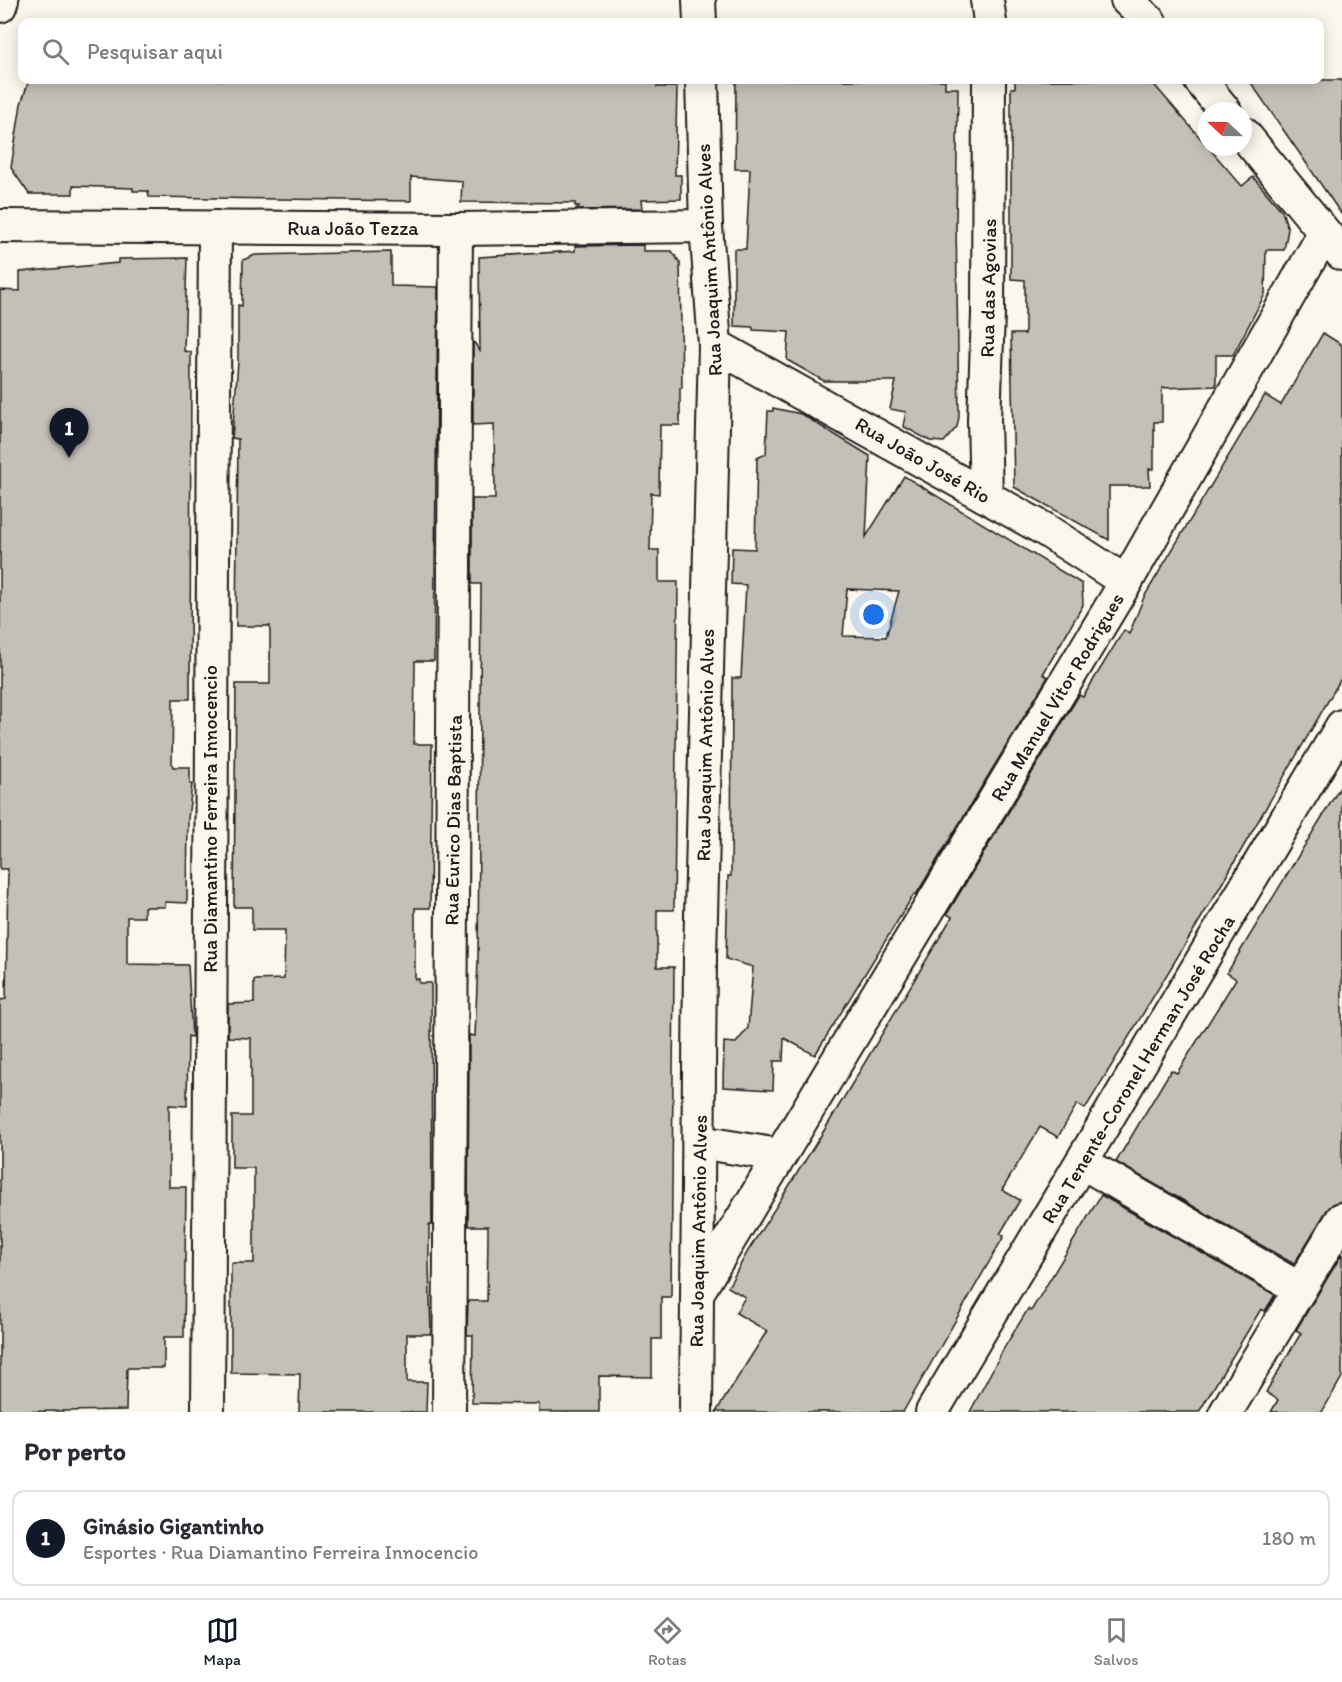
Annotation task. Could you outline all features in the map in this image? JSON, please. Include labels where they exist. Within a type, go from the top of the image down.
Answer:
[{"type":"street","points":[[0,6],[2,0]]},
{"type":"street","points":[[699,0],[700,18]]},
{"type":"street","points":[[987,0],[989,18]]},
{"type":"street","points":[[1126,0],[1146,18]]},
{"type":"street","name":"Rua Joaquim Antônio Alves","points":[[696,1412],[700,957],[716,345],[706,226],[702,84]]},
{"type":"street","name":"Rua das Agovias","points":[[986,496],[984,420],[989,271],[989,84]]},
{"type":"street","points":[[1203,84],[1218,102]]},
{"type":"street","points":[[1252,144],[1333,244]]},
{"type":"street","name":"Rua João Tezza","points":[[0,226],[456,229],[706,226]]},
{"type":"street","name":"Rua Diamantino Ferreira Innocencio","points":[[208,1412],[215,227]]},
{"type":"street","name":"Rua Eurico Dias Baptista","points":[[450,1412],[456,229]]},
{"type":"street","name":"Rua Manuel Vitor Rodrigues","points":[[697,1293],[1333,244]]},
{"type":"street","name":"Rua João José Rio","points":[[716,345],[1044,529],[1126,582]]},
{"type":"street","name":"Rua Tenente-Coronel Herman José Rocha","points":[[932,1412],[1083,1163],[1342,726]]},
{"type":"street","points":[[699,1142],[779,1155]]},
{"type":"street","points":[[1083,1163],[1300,1289]]},
{"type":"street","points":[[1226,1412],[1342,1219]]},
{"type":"building","points":[[1324,80],[1342,80],[1342,215],[1252,84],[1324,84]]},
{"type":"building","points":[[28,84],[657,84],[657,87],[677,87],[675,175],[681,175],[681,199],[641,200],[642,209],[575,210],[579,206],[575,206],[575,203],[461,202],[462,181],[411,177],[411,201],[149,197],[148,191],[133,191],[133,188],[73,186],[73,194],[29,194],[11,168],[21,104]]},
{"type":"building","points":[[736,84],[945,84],[945,88],[958,88],[956,224],[959,417],[957,427],[944,442],[930,441],[903,426],[906,412],[890,409],[896,381],[824,381],[787,360],[789,332],[753,330],[753,327],[734,326],[734,249],[746,249],[750,169],[735,169]]},
{"type":"building","points":[[1015,84],[1153,84],[1198,135],[1198,156],[1216,156],[1242,186],[1253,177],[1282,211],[1288,229],[1284,250],[1266,250],[1265,294],[1233,355],[1216,355],[1216,386],[1162,388],[1162,422],[1154,422],[1154,469],[1149,469],[1150,486],[1109,486],[1109,540],[1014,487],[1011,334],[1025,334],[1025,280],[1011,279],[1011,88],[1015,88]]},
{"type":"building","points":[[643,245],[643,251],[672,251],[680,263],[682,388],[680,388],[680,425],[660,425],[659,494],[651,493],[650,550],[659,550],[659,582],[678,582],[674,910],[657,910],[657,967],[674,967],[671,1297],[661,1297],[661,1339],[652,1339],[652,1377],[599,1376],[599,1412],[539,1412],[539,1404],[472,1403],[473,1335],[467,1335],[468,1301],[487,1301],[488,1237],[488,1226],[468,1226],[469,1035],[475,1036],[478,960],[481,584],[472,584],[472,499],[495,499],[494,424],[473,425],[473,341],[480,351],[479,257],[575,251],[575,246]]},
{"type":"building","points":[[391,252],[391,286],[438,287],[434,661],[415,661],[414,744],[432,744],[430,908],[415,908],[415,979],[419,979],[419,983],[431,983],[432,1225],[429,1225],[429,1263],[431,1334],[407,1334],[407,1382],[427,1382],[426,1412],[299,1412],[300,1374],[231,1373],[231,1263],[254,1263],[254,1168],[232,1168],[232,1116],[251,1116],[251,1038],[228,1037],[228,1004],[254,1003],[254,980],[284,979],[285,930],[252,930],[252,907],[234,907],[236,684],[270,684],[270,626],[236,626],[238,439],[232,438],[238,362],[238,305],[242,306],[243,260],[255,255]]},
{"type":"building","points":[[187,258],[184,351],[191,352],[190,699],[173,699],[172,764],[173,767],[190,767],[190,784],[192,784],[188,819],[187,903],[165,902],[165,907],[144,907],[144,917],[127,917],[127,964],[188,965],[192,1037],[188,1036],[187,1106],[169,1105],[169,1187],[186,1187],[184,1337],[164,1337],[164,1368],[127,1368],[126,1410],[0,1412],[0,1000],[6,999],[8,869],[0,869],[0,290],[20,291],[20,272],[118,263],[118,259]]},
{"type":"building","points":[[1323,333],[1342,345],[1342,677],[1217,892],[1085,1109],[1077,1104],[1058,1137],[1040,1127],[1002,1190],[1020,1200],[1000,1234],[1004,1236],[903,1412],[716,1412],[767,1331],[736,1313],[745,1297],[728,1287],[748,1251],[825,1129],[952,917],[947,914],[1079,695],[1083,697],[1124,630],[1129,634],[1144,597],[1265,395],[1281,405]]},
{"type":"building","points":[[773,408],[801,414],[870,456],[866,537],[904,476],[1082,584],[1083,605],[1043,674],[1048,677],[916,895],[914,894],[815,1055],[784,1038],[783,1061],[774,1061],[773,1090],[723,1087],[724,1042],[736,1043],[748,1028],[753,967],[726,959],[728,876],[731,876],[732,678],[741,678],[746,585],[731,584],[732,548],[755,549],[757,458],[766,454],[768,411],[773,411]],"holes":[[[847,589],[899,591],[886,637],[843,636]]]},
{"type":"building","points":[[1342,784],[1342,1201],[1333,1204],[1327,1210],[1294,1264],[1116,1162],[1171,1070],[1177,1073],[1236,979],[1227,973]]},
{"type":"building","points":[[1101,1195],[1275,1295],[1265,1311],[1261,1309],[1199,1412],[970,1412],[1004,1348],[1028,1309],[1031,1311]]},
{"type":"building","points":[[1342,1254],[1342,1377],[1322,1412],[1271,1412],[1278,1400],[1266,1392],[1301,1333],[1296,1330]]},
{"type":"place","name":"Ginásio Gigantinho","points":[[69,458]]}]
